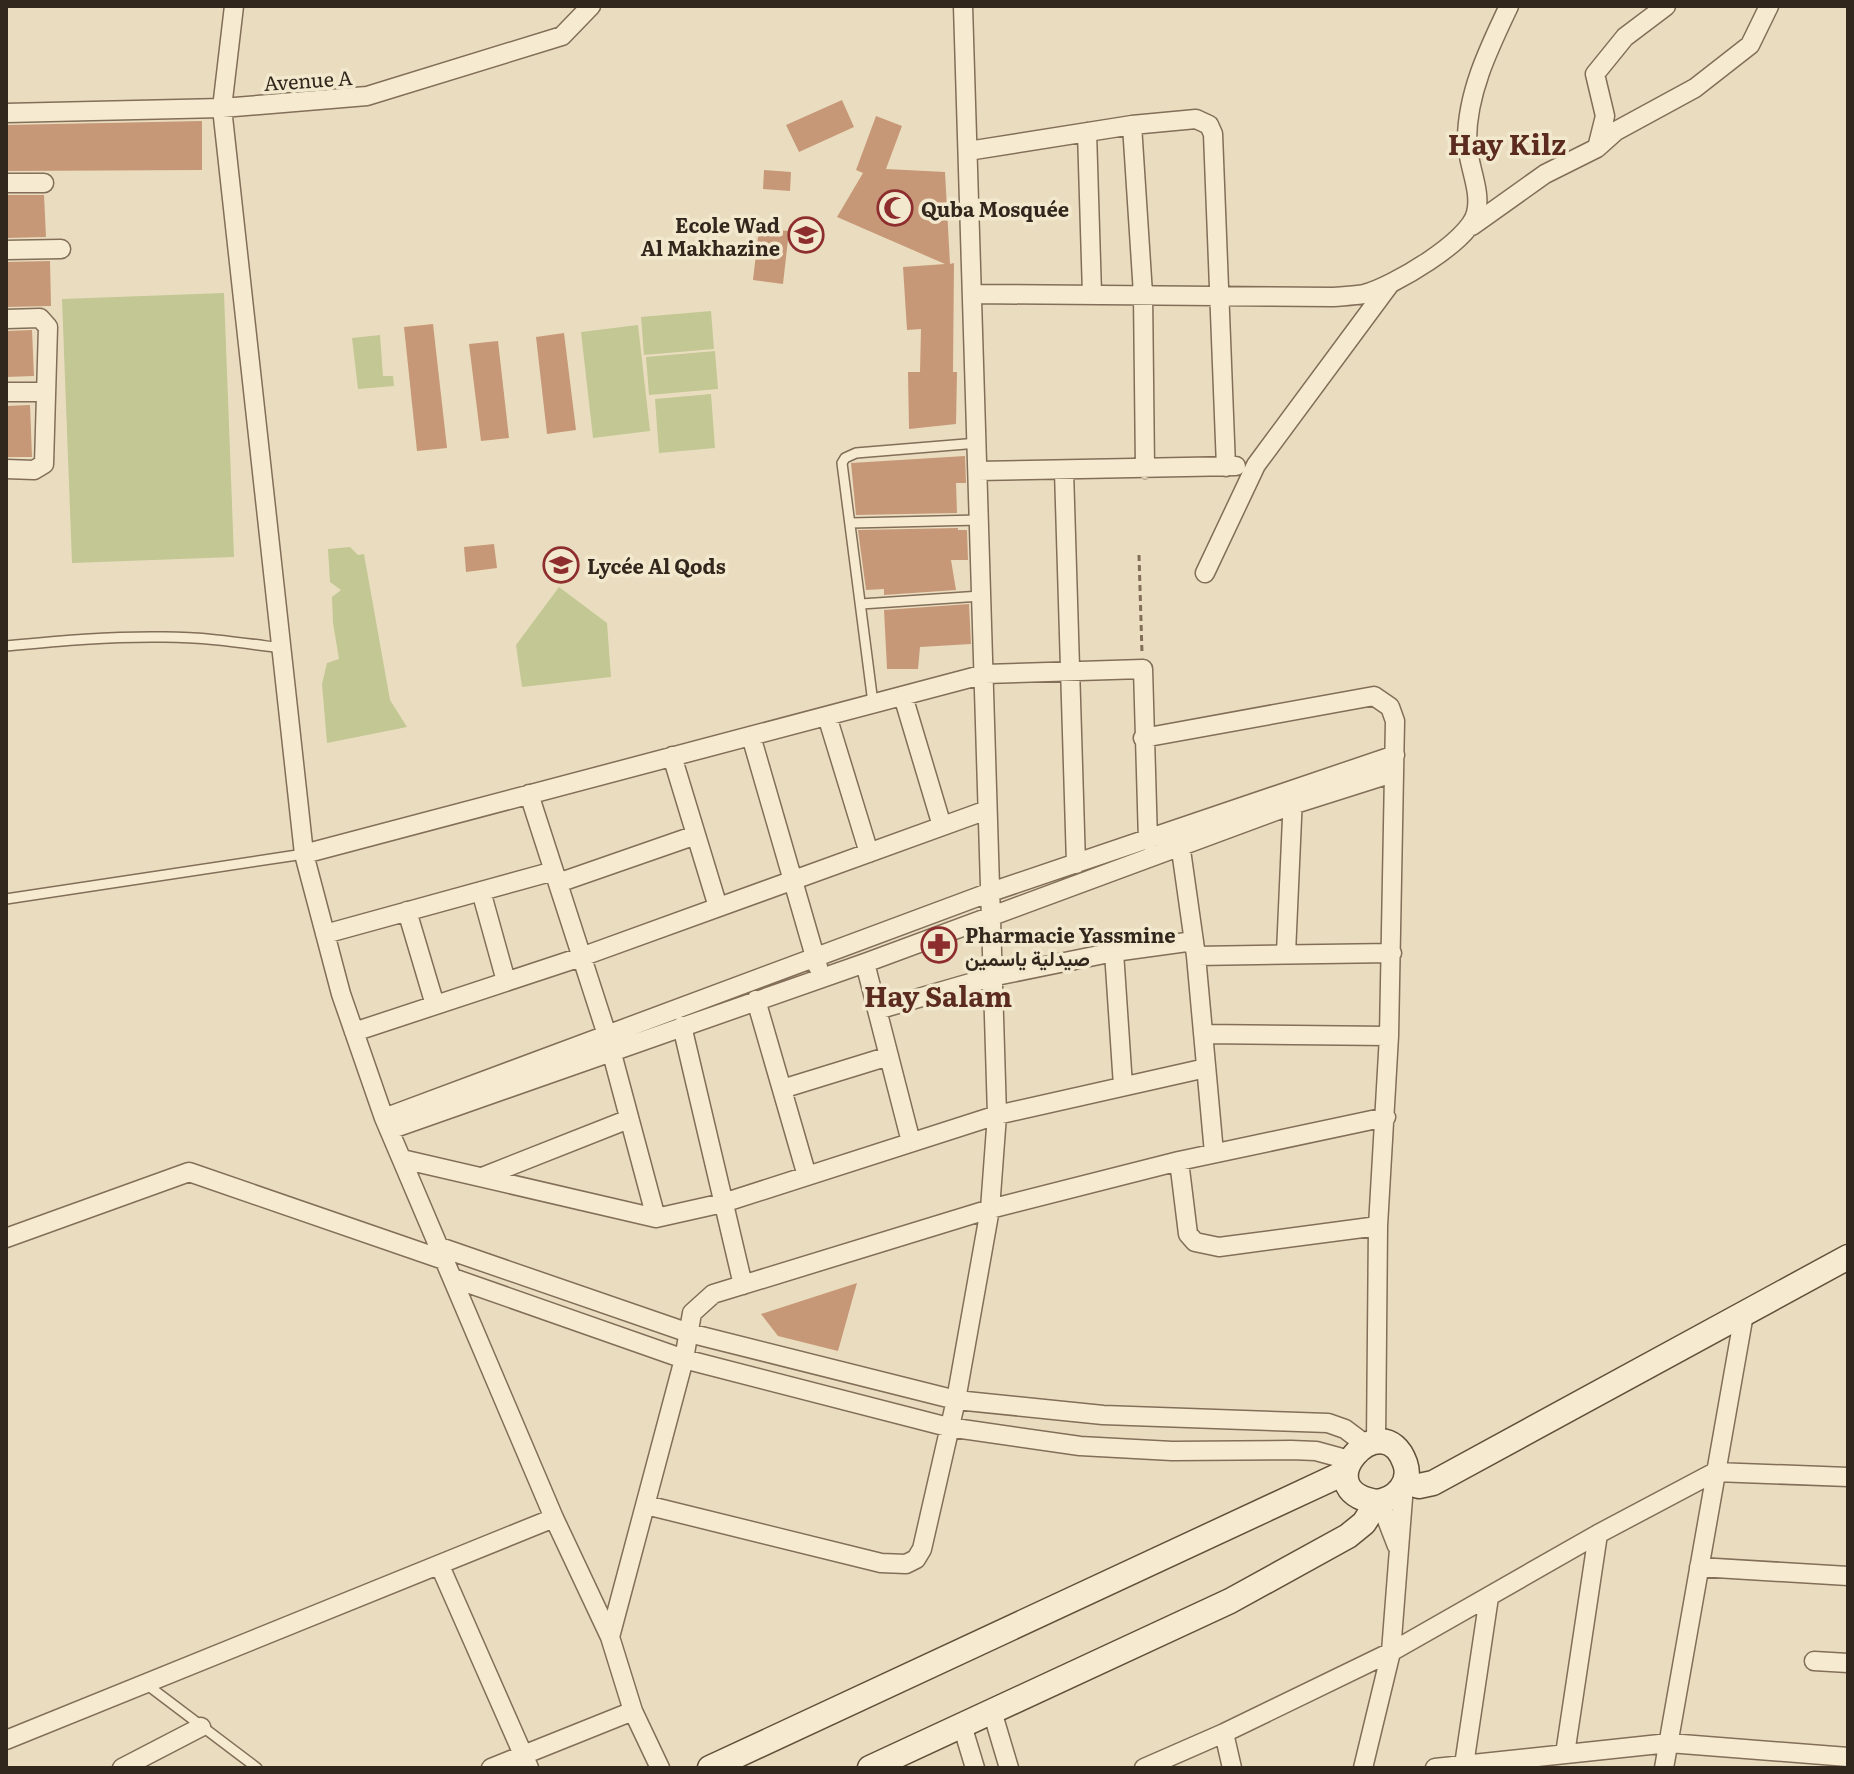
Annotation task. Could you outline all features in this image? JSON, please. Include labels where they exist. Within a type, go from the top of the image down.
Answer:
[{"type":"street","points":[[234,6],[222,108],[304,854],[354,1032],[387,1124],[554,1518],[610,1637],[633,1711],[660,1768]]},
{"type":"street","name":"Avenue A","points":[[6,113],[222,108],[367,96],[562,36],[591,6]]},
{"type":"street","points":[[646,1505],[870,1561],[906,1564],[916,1559],[922,1549],[956,1400],[990,1209],[997,1115],[963,6]]},
{"type":"street","points":[[1472,226],[1478,202],[1468,157],[1468,126],[1474,92],[1488,50],[1509,6]]},
{"type":"street","points":[[1597,148],[1605,116],[1595,74],[1625,37],[1666,6]]},
{"type":"street","points":[[973,294],[1333,297],[1364,294],[1390,283],[1465,234],[1545,174],[1597,148],[1616,131],[1695,88],[1750,45],[1769,6]]},
{"type":"street","points":[[968,151],[1132,125],[1196,119],[1209,125],[1213,134],[1226,467]]},
{"type":"street","points":[[1132,125],[1143,294],[1145,469]]},
{"type":"street","points":[[1087,132],[1092,294]]},
{"type":"street","points":[[6,183],[44,183]]},
{"type":"street","points":[[6,250],[61,249]]},
{"type":"street","points":[[1205,573],[1256,465],[1390,283]]},
{"type":"street","points":[[6,319],[40,318],[48,327],[44,464],[34,470],[6,469]]},
{"type":"street","points":[[6,392],[46,392]]},
{"type":"street","points":[[978,471],[1256,465]]},
{"type":"street","points":[[1064,471],[1076,864]]},
{"type":"street","points":[[304,854],[985,674],[1143,669],[1148,841]]},
{"type":"street","points":[[903,696],[942,826]]},
{"type":"street","points":[[1143,738],[1374,696],[1390,707],[1395,721],[1386,1117],[1359,1454],[1349,1483],[1355,1493],[1365,1500],[1379,1502],[1390,1499],[1405,1483]]},
{"type":"street","points":[[827,716],[869,853]]},
{"type":"street","points":[[751,736],[821,979]]},
{"type":"street","points":[[672,756],[718,907]]},
{"type":"street","points":[[609,1043],[682,1026],[821,979],[989,916],[1179,838],[1394,764]]},
{"type":"street","points":[[529,794],[609,1043],[656,1218]]},
{"type":"street","points":[[1286,953],[1293,798]]},
{"type":"street","points":[[354,1032],[581,957],[987,810]]},
{"type":"street","points":[[325,934],[481,891],[556,877],[696,835]]},
{"type":"street","points":[[387,1124],[609,1043],[815,958],[988,893],[1148,841],[1179,838]]},
{"type":"street","points":[[1179,838],[1195,948],[1214,1153]]},
{"type":"street","points":[[481,891],[506,981]]},
{"type":"street","points":[[407,911],[435,1005]]},
{"type":"street","points":[[877,1010],[991,977],[1114,952],[1195,948],[1286,953],[1392,953]]},
{"type":"street","points":[[1114,952],[1123,1086]]},
{"type":"street","points":[[865,963],[911,1142]]},
{"type":"street","points":[[756,1000],[807,1176]]},
{"type":"street","points":[[682,1026],[743,1285]]},
{"type":"street","points":[[1203,1034],[1389,1036]]},
{"type":"street","points":[[782,1089],[889,1056]]},
{"type":"street","points":[[402,1159],[656,1218],[723,1203],[997,1115],[1206,1068]]},
{"type":"street","points":[[610,1637],[684,1359],[692,1313],[713,1294],[990,1209],[1179,1161],[1386,1117]]},
{"type":"street","points":[[482,1177],[629,1119]]},
{"type":"street","points":[[1179,1161],[1188,1234],[1195,1242],[1207,1246],[1378,1226]]},
{"type":"street","points":[[6,1238],[189,1172],[689,1333],[956,1400],[1103,1415],[1328,1423],[1345,1429],[1359,1454]]},
{"type":"street","points":[[1405,1483],[1419,1486],[1433,1483],[1848,1257]]},
{"type":"street","points":[[453,1278],[684,1359],[948,1427],[1080,1446],[1359,1454]]},
{"type":"street","points":[[1664,1768],[1744,1314]]},
{"type":"street","points":[[710,1768],[1359,1454],[1388,1444],[1398,1450],[1407,1470],[1391,1652],[1363,1768]]},
{"type":"street","points":[[1144,1768],[1391,1652],[1598,1534],[1715,1472],[1848,1477]]},
{"type":"street","points":[[1379,1502],[1398,1548]]},
{"type":"street","points":[[870,1768],[1230,1601],[1348,1536],[1364,1523],[1379,1502]]},
{"type":"street","points":[[8,1737],[554,1518]]},
{"type":"street","points":[[1565,1754],[1598,1534]]},
{"type":"street","points":[[440,1566],[526,1761]]},
{"type":"street","points":[[1699,1567],[1848,1576]]},
{"type":"street","points":[[1464,1765],[1489,1597]]},
{"type":"street","points":[[1814,1661],[1848,1663]]},
{"type":"street","points":[[491,1768],[526,1761],[633,1711]]},
{"type":"street","points":[[992,1711],[1009,1768]]},
{"type":"street","points":[[962,1725],[975,1768]]},
{"type":"street","points":[[122,1768],[201,1727]]},
{"type":"street","points":[[1224,1733],[1232,1768]]},
{"type":"street","points":[[1435,1768],[1669,1743],[1848,1757]]},
{"type":"lane","points":[[873,703],[842,463],[856,453],[978,443]]},
{"type":"lane","points":[[851,523],[980,520]]},
{"type":"lane","points":[[861,604],[983,596]]},
{"type":"lane","points":[[6,646],[87,639],[166,637],[223,640],[281,648]]},
{"type":"lane","points":[[6,899],[304,854]]},
{"type":"lane","points":[[146,1684],[257,1768]]},
{"type":"path","points":[[1139,555],[1143,669]]},
{"type":"green space","points":[[224,293],[234,557],[72,563],[62,299]]},
{"type":"green space","points":[[711,311],[714,349],[644,355],[641,317]]},
{"type":"green space","points":[[638,325],[650,431],[593,438],[581,332]]},
{"type":"green space","points":[[380,335],[383,376],[393,376],[394,386],[358,389],[352,338]]},
{"type":"green space","points":[[715,351],[718,389],[649,395],[646,357]]},
{"type":"green space","points":[[711,394],[715,448],[659,453],[655,399]]},
{"type":"green space","points":[[350,547],[358,555],[364,554],[390,700],[407,727],[327,743],[322,684],[327,663],[339,659],[332,597],[341,590],[330,582],[328,549]]},
{"type":"green space","points":[[559,587],[607,623],[611,677],[522,687],[516,645]]},
{"type":"building","points":[[842,100],[854,127],[799,152],[786,125]]},
{"type":"building","points":[[876,116],[902,126],[886,169],[945,172],[950,264],[954,263],[956,424],[909,429],[908,372],[920,372],[921,329],[907,330],[903,267],[945,264],[837,217],[863,173],[856,170]]},
{"type":"building","points":[[202,121],[202,170],[6,171],[6,125]]},
{"type":"building","points":[[764,170],[791,172],[790,191],[763,189]]},
{"type":"building","points":[[6,195],[44,195],[46,237],[6,238]]},
{"type":"building","points":[[759,228],[789,231],[783,284],[753,280]]},
{"type":"building","points":[[50,261],[51,306],[6,307],[6,262]]},
{"type":"building","points":[[433,324],[447,448],[417,451],[404,327]]},
{"type":"building","points":[[32,330],[34,376],[6,377],[6,331]]},
{"type":"building","points":[[564,333],[576,430],[547,434],[536,337]]},
{"type":"building","points":[[498,341],[509,438],[481,441],[469,344]]},
{"type":"building","points":[[30,405],[32,457],[6,457],[6,406]]},
{"type":"building","points":[[965,456],[966,483],[956,483],[957,513],[856,515],[851,463]]},
{"type":"building","points":[[858,530],[967,530],[968,560],[951,560],[956,590],[884,595],[884,589],[866,590]]},
{"type":"building","points":[[494,544],[497,568],[466,572],[464,547]]},
{"type":"building","points":[[969,604],[971,644],[920,647],[918,669],[887,669],[884,610]]},
{"type":"building","points":[[857,1283],[838,1351],[778,1336],[761,1314]]},
{"type":"place","name":"Quba Mosquée","points":[[895,208]]},
{"type":"place","name":"Ecole Wad Al Makhazine","points":[[806,235]]},
{"type":"place","name":"Lycée Al Qods","points":[[561,565]]},
{"type":"place","name":"Pharmacie Yassmine صيدلية ياسمين","points":[[939,945]]},
{"type":"district","name":"Hay Kilz","points":[[1507,143]]},
{"type":"district","name":"Hay Salam","points":[[938,995]]}]
